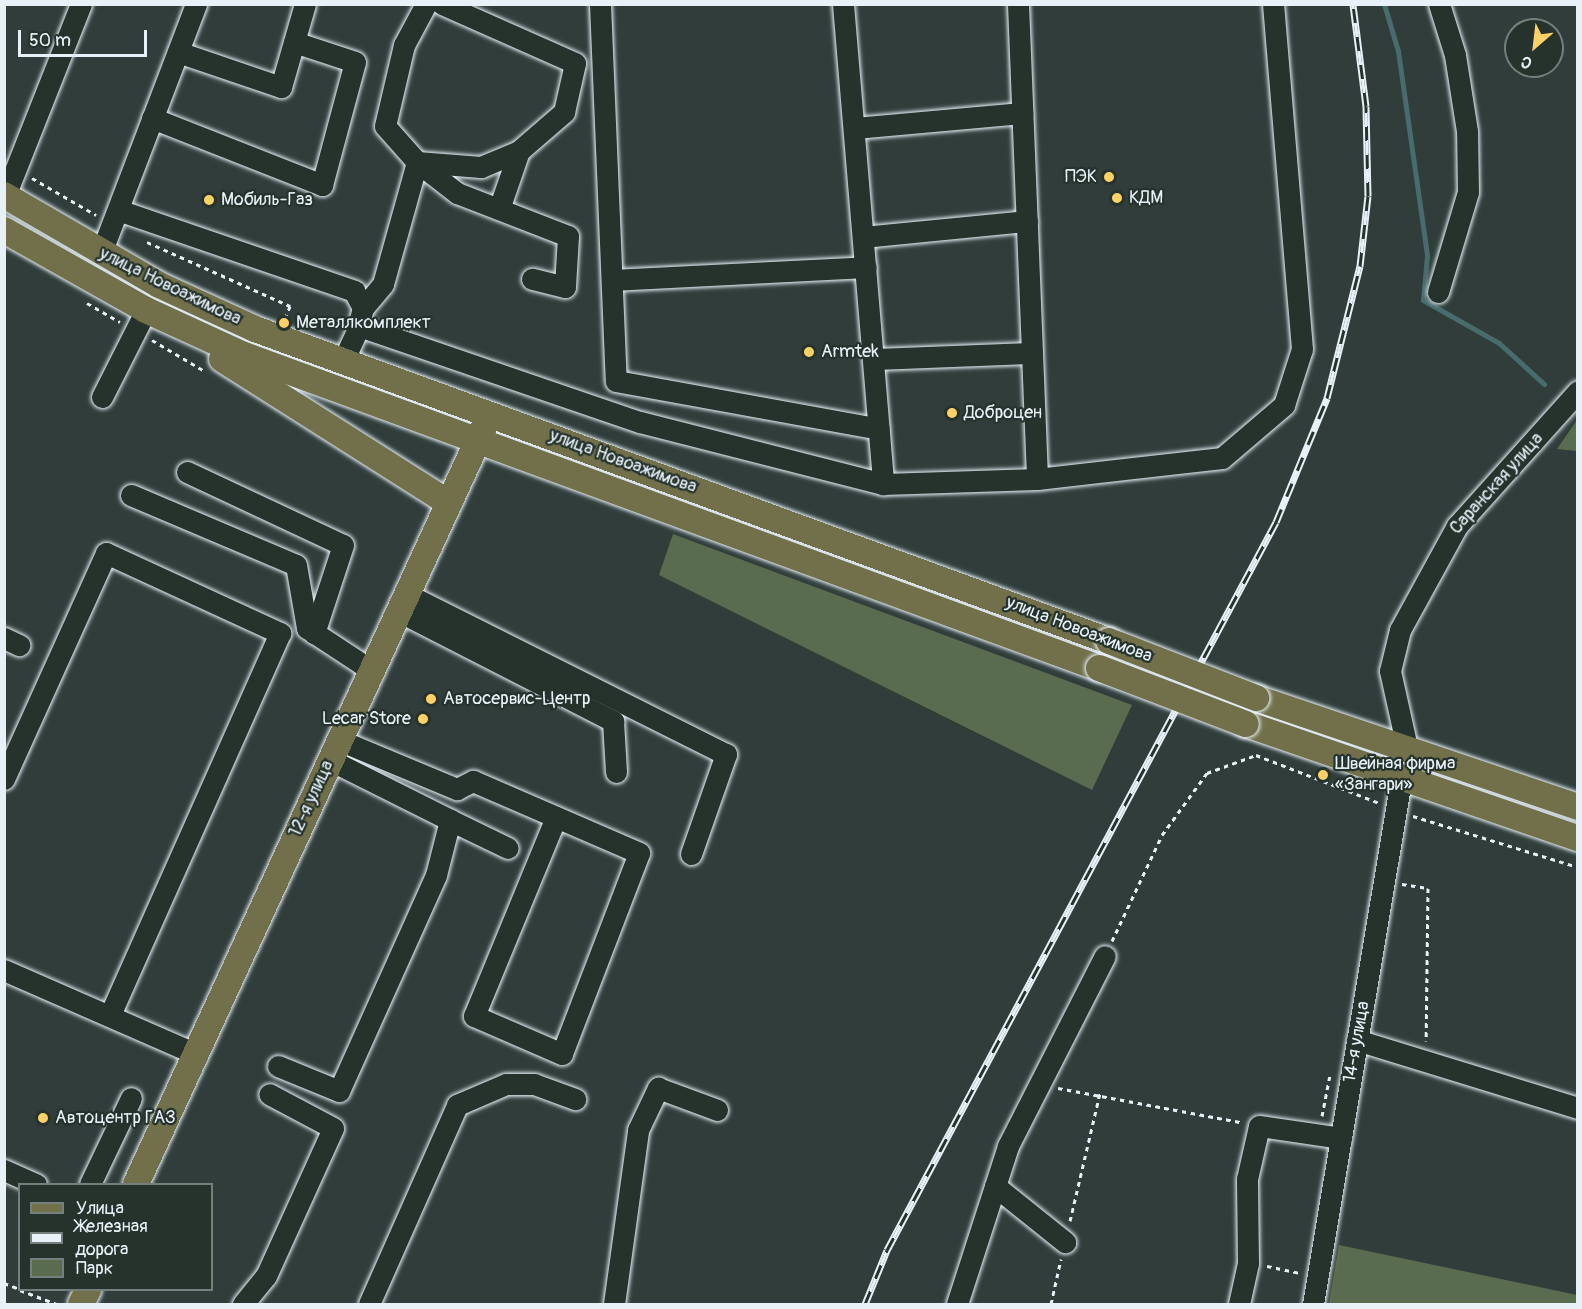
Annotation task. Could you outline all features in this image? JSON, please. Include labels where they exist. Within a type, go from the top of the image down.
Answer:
[{"type":"main road","name":"улица Новоажимова","points":[[5,196],[101,253],[214,311],[343,361],[1109,641],[1256,698],[1408,752],[1578,807]]},
{"type":"main road","name":"улица Новоажимова","points":[[4,230],[146,310],[252,358],[1246,724],[1401,780],[1578,838]]},
{"type":"main road","points":[[146,310],[449,503]]},
{"type":"main road","name":"12-я улица","points":[[137,1183],[490,414]]},
{"type":"main road","points":[[1401,780],[1408,752]]},
{"type":"main road","points":[[81,1305],[88,1291]]},
{"type":"street","points":[[5,196],[81,4]]},
{"type":"street","points":[[101,253],[196,4]]},
{"type":"street","points":[[178,52],[281,87],[305,4]]},
{"type":"street","points":[[426,4],[404,45],[386,126],[417,162],[457,193],[568,236],[565,287],[532,279]]},
{"type":"street","points":[[417,162],[481,167],[519,151],[564,112],[575,63],[442,4]]},
{"type":"street","points":[[600,4],[616,381],[879,429]]},
{"type":"street","points":[[843,4],[884,484]]},
{"type":"street","points":[[1018,4],[1037,479]]},
{"type":"street","points":[[361,317],[608,412],[884,484],[1037,479],[1222,458],[1284,405],[1302,349],[1272,4]]},
{"type":"street","points":[[1438,292],[1468,192],[1457,66],[1439,4]]},
{"type":"street","points":[[152,118],[322,185],[355,62],[294,42]]},
{"type":"street","points":[[854,128],[1022,114]]},
{"type":"street","points":[[499,209],[519,151]]},
{"type":"street","points":[[343,361],[361,317],[382,284],[417,162]]},
{"type":"street","points":[[118,210],[354,291],[361,317]]},
{"type":"street","points":[[863,237],[1027,221]]},
{"type":"street","points":[[612,280],[866,267]]},
{"type":"street","points":[[102,397],[146,310]]},
{"type":"street","points":[[873,359],[1032,353]]},
{"type":"street","name":"Саранская улица","points":[[1408,752],[1390,671],[1408,612],[1457,526],[1578,391]]},
{"type":"street","points":[[188,472],[343,545],[314,633]]},
{"type":"street","points":[[131,495],[296,565],[298,603],[314,633],[371,670]]},
{"type":"street","points":[[4,779],[106,553],[280,633],[110,1014]]},
{"type":"street","points":[[402,603],[614,721],[616,772]]},
{"type":"street","points":[[402,603],[726,754],[691,854]]},
{"type":"street","points":[[335,750],[457,789],[473,781],[556,817],[639,853],[562,1054],[474,1016],[556,817]]},
{"type":"street","points":[[335,750],[450,820],[508,848]]},
{"type":"street","name":"14-я улица","points":[[1313,1305],[1401,780]]},
{"type":"street","points":[[278,1066],[339,1091],[436,875],[450,820]]},
{"type":"street","points":[[957,1305],[995,1186],[1039,1085],[1105,956]]},
{"type":"street","points":[[4,970],[110,1014],[196,1054]]},
{"type":"street","points":[[1357,1040],[1578,1108]]},
{"type":"street","points":[[369,1305],[457,1105],[506,1084],[534,1084],[575,1099]]},
{"type":"street","points":[[614,1305],[638,1130],[658,1088],[717,1110]]},
{"type":"street","points":[[243,1305],[266,1276],[333,1128],[269,1095]]},
{"type":"street","points":[[91,1183],[131,1098]]},
{"type":"street","points":[[1239,1305],[1248,1263],[1247,1179],[1259,1126],[1341,1138]]},
{"type":"street","points":[[4,1170],[32,1183]]},
{"type":"street","points":[[995,1186],[1065,1242]]},
{"type":"path","points":[[1105,956],[1161,835],[1207,773],[1256,755],[1396,810],[1578,867]]},
{"type":"path","points":[[1384,881],[1428,888],[1426,1061]]},
{"type":"path","points":[[1039,1085],[1100,1093],[1259,1126]]},
{"type":"path","points":[[1051,1305],[1100,1093]]},
{"type":"path","points":[[1248,1263],[1318,1276]]},
{"type":"path","points":[[24,1291],[56,1305]]},
{"type":"green space","points":[[1577,420],[1577,451],[1557,449]]},
{"type":"green space","points":[[673,534],[1132,705],[1092,790],[659,575]]},
{"type":"green space","points":[[1339,1245],[1577,1295],[1577,1304],[1329,1304]]},
{"type":"waterway","points":[[1384,4],[1398,51],[1427,256],[1423,300],[1499,343],[1544,384]]},
{"type":"railway","points":[[865,1304],[887,1250],[1276,522],[1327,398],[1360,266],[1368,196],[1366,106],[1353,4]]},
{"type":"place","name":"ПЭК","points":[[1109,177]]},
{"type":"place","name":"КДМ","points":[[1117,198]]},
{"type":"place","name":"Мобиль-Газ","points":[[209,200]]},
{"type":"place","name":"Металлкомплект","points":[[284,323]]},
{"type":"place","name":"Armtek","points":[[809,352]]},
{"type":"place","name":"Доброцен","points":[[952,413]]},
{"type":"place","name":"Автосервис-Центр","points":[[431,699]]},
{"type":"place","name":"Lecar Store","points":[[423,719]]},
{"type":"place","name":"Швейная фирма «Зангари»","points":[[1323,775]]},
{"type":"place","name":"Автоцентр ГАЗ","points":[[43,1118]]}]
